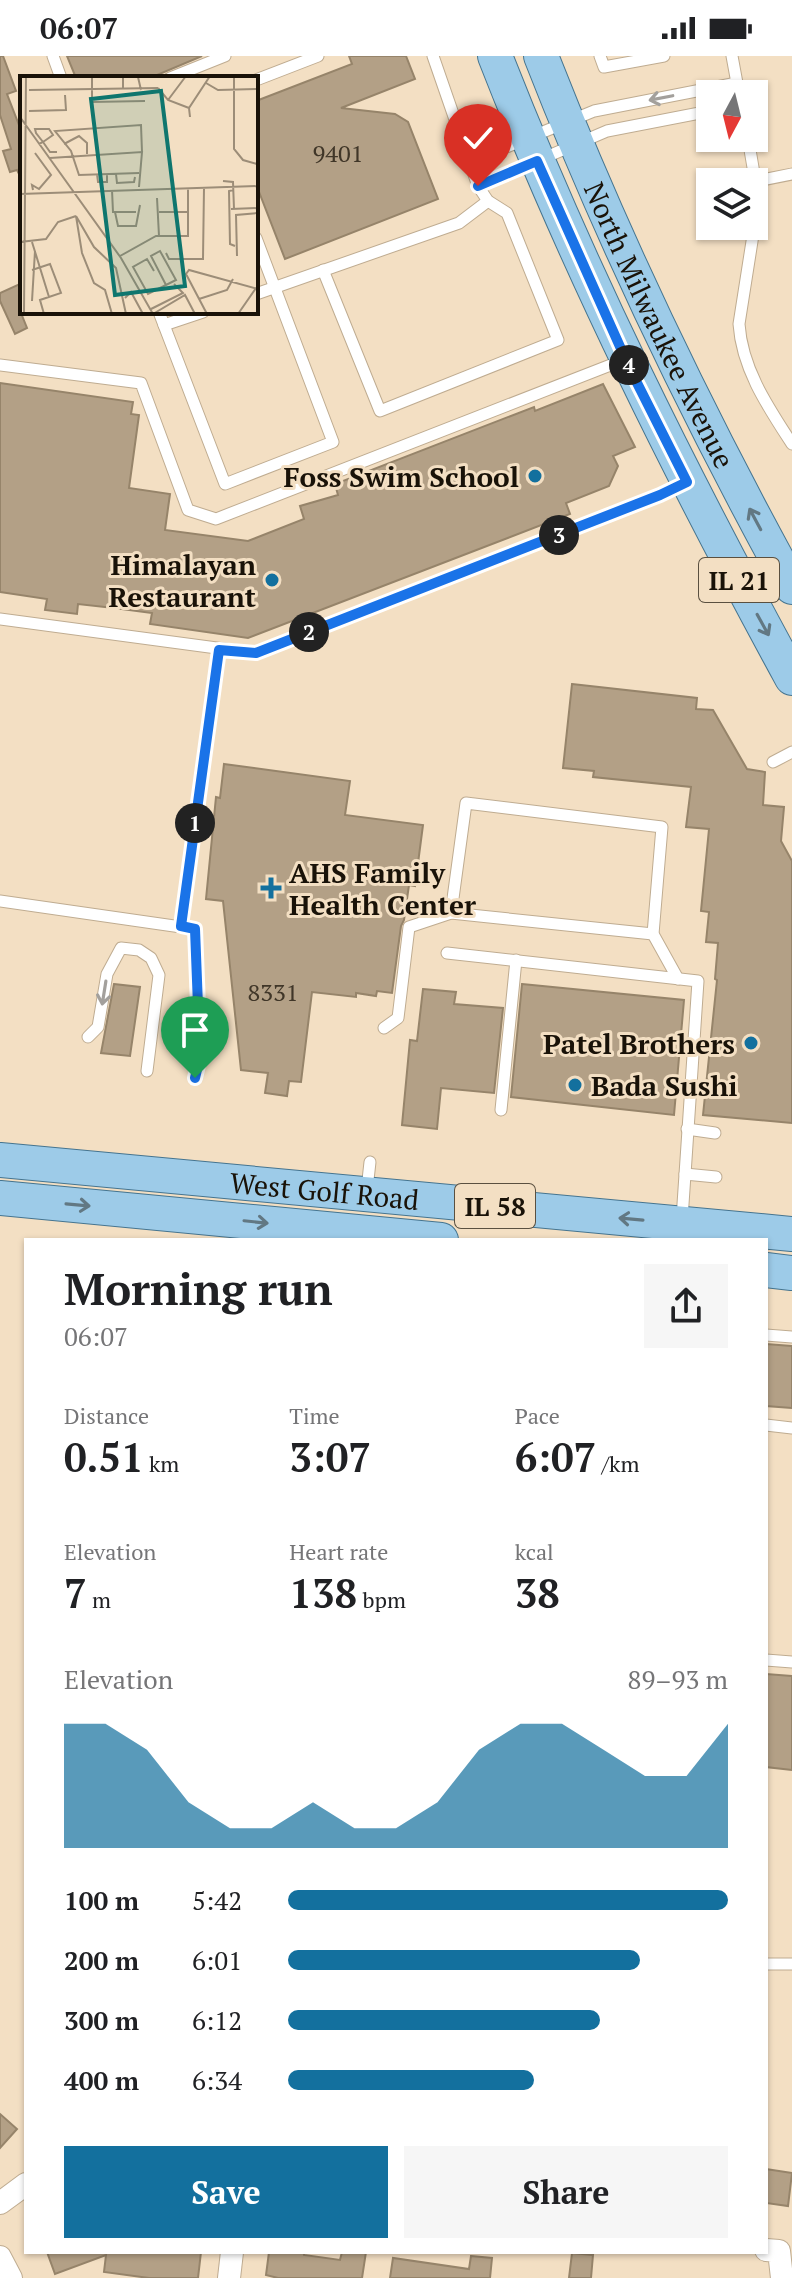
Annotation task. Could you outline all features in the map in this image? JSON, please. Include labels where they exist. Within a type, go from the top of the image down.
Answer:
[{"type":"main road","name":"North Milwaukee Avenue","points":[[495,56],[626,359],[687,482],[792,678]]},
{"type":"main road","name":"North Milwaukee Avenue","points":[[541,56],[669,346],[792,587]]},
{"type":"main road","name":"West Golf Road","points":[[0,1160],[369,1178],[681,1234],[792,1234]]},
{"type":"main road","name":"West Golf Road","points":[[0,1198],[394,1238]]},
{"type":"main road","points":[[768,1270],[792,1273]]},
{"type":"street","points":[[0,2203],[24,2185]]},
{"type":"street","points":[[768,2250],[779,2251],[782,2278]]},
{"type":"street","points":[[229,2278],[232,2254]]},
{"type":"street","points":[[0,2257],[11,2278]]},
{"type":"lane","points":[[53,56],[60,76]]},
{"type":"lane","points":[[175,76],[225,56]]},
{"type":"lane","points":[[258,79],[318,56]]},
{"type":"lane","points":[[323,270],[380,411],[558,340],[507,213],[488,201],[478,186],[433,56]]},
{"type":"lane","points":[[600,56],[604,67],[664,56]]},
{"type":"lane","points":[[732,56],[736,80]]},
{"type":"lane","points":[[478,186],[533,149],[573,133],[594,111],[696,95]]},
{"type":"lane","points":[[470,162],[533,149],[573,133],[607,131],[696,114]]},
{"type":"lane","points":[[768,179],[792,174]]},
{"type":"lane","points":[[258,293],[459,223],[488,201]]},
{"type":"lane","points":[[752,240],[739,324],[740,338],[768,407],[792,444]]},
{"type":"lane","points":[[160,314],[225,484],[333,442],[258,244]]},
{"type":"lane","points":[[164,325],[197,314]]},
{"type":"lane","points":[[0,365],[141,383],[188,510],[216,519],[626,359]]},
{"type":"lane","points":[[0,619],[256,653],[687,482]]},
{"type":"lane","points":[[181,926],[219,650]]},
{"type":"lane","points":[[773,762],[792,752]]},
{"type":"lane","points":[[451,913],[466,803],[662,827],[653,934],[678,979]]},
{"type":"lane","points":[[0,901],[195,929],[200,1057],[195,1078]]},
{"type":"lane","points":[[384,1028],[398,1018],[409,927],[451,913],[653,934]]},
{"type":"lane","points":[[88,1037],[98,1027],[111,962],[121,948],[139,950],[151,958],[159,975],[147,1071]]},
{"type":"lane","points":[[447,953],[698,981],[681,1234]]},
{"type":"lane","points":[[501,1110],[516,960]]},
{"type":"lane","points":[[687,1129],[715,1133]]},
{"type":"lane","points":[[685,1174],[716,1177]]},
{"type":"lane","points":[[768,1335],[792,1337]]},
{"type":"lane","points":[[768,1425],[792,1428]]},
{"type":"lane","points":[[768,1660],[792,1662]]},
{"type":"lane","points":[[768,1964],[792,1964]]},
{"type":"building","points":[[0,56],[3,56],[16,91],[7,94],[20,125],[20,174],[17,170],[10,172],[3,151],[11,149],[0,115]]},
{"type":"building","points":[[67,56],[202,56],[155,76],[75,76]]},
{"type":"building","points":[[349,56],[406,56],[415,79],[341,108],[395,114],[408,122],[438,199],[285,259],[258,189],[258,100],[352,64]]},
{"type":"building","points":[[20,284],[20,314],[27,328],[15,334],[0,301],[0,293]]},
{"type":"building","points":[[0,383],[133,402],[131,414],[139,415],[129,488],[170,494],[165,530],[248,541],[304,519],[300,506],[338,495],[335,484],[534,407],[535,411],[603,384],[635,447],[613,456],[618,466],[609,486],[566,503],[570,514],[248,638],[150,624],[152,613],[78,604],[77,614],[45,610],[47,599],[0,592]]},
{"type":"building","points":[[572,684],[697,698],[696,709],[713,710],[747,769],[765,772],[763,805],[784,807],[781,841],[792,861],[792,1123],[703,1115],[718,943],[706,942],[709,912],[701,911],[709,829],[686,827],[691,787],[593,777],[594,771],[563,768]]},
{"type":"building","points":[[224,764],[350,781],[345,815],[423,825],[415,886],[409,885],[401,926],[392,993],[377,991],[376,996],[356,993],[356,997],[312,992],[301,1082],[289,1081],[287,1096],[265,1093],[268,1073],[241,1070],[223,901],[206,899],[216,797],[220,798]]},
{"type":"building","points":[[114,984],[140,987],[130,1056],[101,1053]]},
{"type":"building","points":[[522,984],[684,1000],[674,1115],[511,1097]]},
{"type":"building","points":[[423,989],[456,992],[454,1004],[503,1008],[494,1093],[441,1088],[437,1129],[402,1125],[410,1040],[417,1041]]},
{"type":"building","points":[[768,1344],[792,1346],[792,1408],[768,1406]]},
{"type":"building","points":[[768,1674],[792,1676],[792,1770],[768,1767]]},
{"type":"building","points":[[0,2114],[17,2129],[0,2148]]},
{"type":"building","points":[[768,2169],[792,2173],[788,2206],[768,2203]]},
{"type":"building","points":[[48,2254],[201,2254],[198,2278],[149,2278],[104,2272],[106,2255],[55,2274]]},
{"type":"building","points":[[269,2254],[304,2254],[340,2260],[342,2254],[366,2254],[362,2278],[278,2278],[266,2275]]},
{"type":"building","points":[[572,2254],[593,2255],[591,2278],[569,2278]]},
{"type":"building","points":[[471,2256],[492,2258],[490,2278],[390,2278],[393,2258],[469,2269]]},
{"type":"place","name":"Foss Swim School","points":[[535,476]]},
{"type":"place","name":"Himalayan Restaurant","points":[[272,580]]},
{"type":"place","name":"AHS Family Health Center","points":[[271,888]]},
{"type":"place","name":"Patel Brothers","points":[[751,1043]]},
{"type":"place","name":"Bada Sushi","points":[[575,1085]]},
{"type":"route","points":[[195,1078],[200,1057],[195,929],[181,926],[219,650],[256,653],[687,482],[630,369],[537,161],[478,186]]}]
